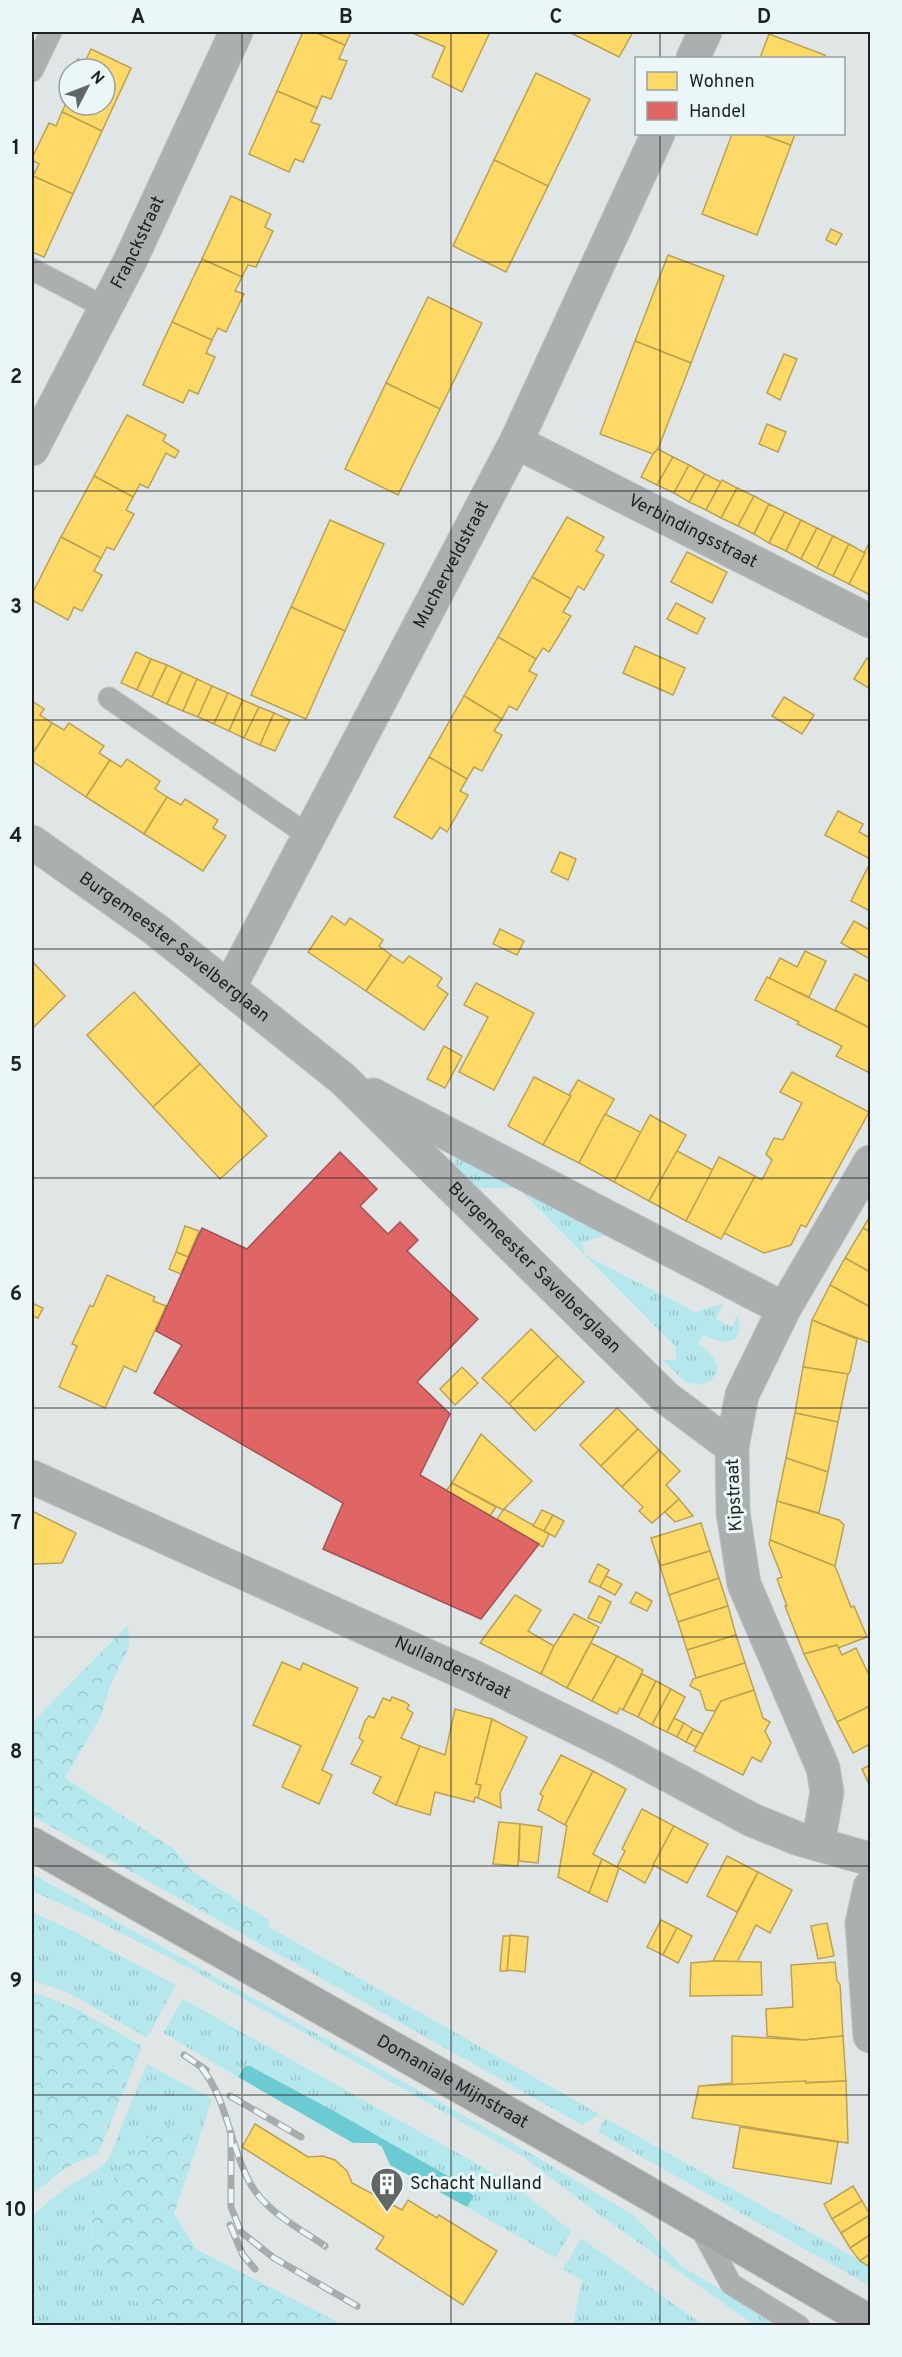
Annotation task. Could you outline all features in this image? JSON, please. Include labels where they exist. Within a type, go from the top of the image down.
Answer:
[{"type":"main road","name":"Domaniale Mijnstraat","points":[[32,1844],[698,2221],[870,2322]]},
{"type":"street","name":"Franckstraat","points":[[32,449],[130,261],[236,32]]},
{"type":"street","points":[[693,57],[705,32]]},
{"type":"street","name":"Mucherveldstraat","points":[[229,988],[516,442],[658,135]]},
{"type":"street","name":"Verbindingsstraat","points":[[516,442],[870,621]]},
{"type":"street","name":"Burgemeester Savelberglaan","points":[[32,842],[155,929],[343,1079],[665,1397],[732,1447]]},
{"type":"street","name":"Burgemeester Savelberglaan","points":[[343,1079],[784,1309]]},
{"type":"street","name":"Kipstraat","points":[[818,1844],[827,1792],[823,1768],[744,1584],[733,1512],[732,1447],[742,1395],[784,1309],[870,1162]]},
{"type":"street","name":"Nullanderstraat","points":[[32,1477],[476,1678],[614,1746],[752,1820],[784,1834],[870,1859]]},
{"type":"street","points":[[870,1887],[862,1923],[870,2036]]},
{"type":"lane","points":[[32,71],[51,32]]},
{"type":"lane","points":[[32,269],[106,308]]},
{"type":"lane","points":[[109,699],[309,836]]},
{"type":"lane","points":[[698,2221],[731,2284],[800,2325]]},
{"type":"green space","points":[[458,1157],[614,1232],[582,1243],[585,1255],[695,1312],[724,1303],[716,1319],[732,1327],[737,1315],[740,1326],[736,1339],[723,1341],[703,1335],[698,1344],[714,1359],[717,1365],[715,1376],[701,1385],[685,1382],[663,1360],[676,1360],[675,1346],[518,1188],[471,1188],[454,1168],[454,1160]]},
{"type":"green space","points":[[128,1625],[129,1647],[110,1686],[101,1716],[65,1778],[174,1849],[192,1871],[270,1921],[257,1942],[32,1816],[32,1723]]},
{"type":"green space","points":[[32,1874],[537,2157],[636,2217],[681,2266],[782,2325],[754,2325],[604,2218],[522,2156],[189,1968],[90,1917],[32,1891]]},
{"type":"green space","points":[[32,1912],[176,1985],[147,2038],[69,1993],[32,1980]]},
{"type":"green space","points":[[267,1926],[599,2114],[582,2125],[257,1942]]},
{"type":"green space","points":[[32,1992],[73,2007],[142,2046],[98,2154],[75,2163],[59,2173],[57,2162],[46,2157],[32,2166]]},
{"type":"green space","points":[[183,1999],[511,2183],[571,2231],[556,2258],[467,2207],[474,2196],[448,2176],[250,2066],[242,2068],[238,2077],[163,2033]]},
{"type":"green space","points":[[147,2064],[212,2099],[196,2148],[182,2129],[115,2177],[93,2217],[90,2254],[118,2293],[185,2325],[32,2326],[32,2216],[63,2191],[97,2170],[109,2158]]},
{"type":"green space","points":[[605,2118],[870,2266],[870,2286],[598,2132]]},
{"type":"green space","points":[[164,2125],[182,2129],[196,2148],[174,2214],[196,2249],[343,2325],[185,2325],[118,2293],[90,2254],[93,2217],[115,2177],[143,2142]]},
{"type":"green space","points":[[46,2157],[57,2162],[59,2173],[32,2195],[32,2166]]},
{"type":"green space","points":[[581,2238],[703,2325],[573,2325],[582,2280],[563,2269]]},
{"type":"water","points":[[245,2066],[250,2066],[334,2111],[448,2176],[474,2196],[467,2207],[390,2165],[382,2147],[376,2143],[353,2143],[238,2077]]},
{"type":"building: Wohnen","points":[[303,32],[315,32],[345,45],[339,59],[347,61],[331,99],[322,96],[317,108],[277,91]]},
{"type":"building: Wohnen","points":[[315,32],[351,32],[345,45]]},
{"type":"building: Wohnen","points":[[410,32],[490,32],[462,92],[432,77],[445,47]]},
{"type":"building: Wohnen","points":[[569,32],[633,32],[619,57]]},
{"type":"building: Wohnen","points":[[769,34],[825,55],[824,57],[760,57]]},
{"type":"building: Wohnen","points":[[91,49],[108,57],[87,57]]},
{"type":"building: Wohnen","points":[[117,61],[131,68],[117,98]]},
{"type":"building: Wohnen","points":[[536,73],[590,99],[548,186],[494,160]]},
{"type":"building: Wohnen","points":[[277,91],[317,108],[311,122],[320,125],[303,162],[295,159],[289,172],[249,154]]},
{"type":"building: Wohnen","points":[[60,117],[73,117],[102,131],[73,194],[33,176],[39,164],[32,158],[49,123],[56,126]]},
{"type":"building: Wohnen","points":[[73,117],[108,117],[102,131]]},
{"type":"building: Wohnen","points":[[732,135],[764,135],[791,145],[757,235],[702,214]]},
{"type":"building: Wohnen","points":[[764,135],[795,135],[791,145]]},
{"type":"building: Wohnen","points":[[494,160],[548,186],[506,272],[453,246]]},
{"type":"building: Wohnen","points":[[33,176],[73,194],[44,257],[32,252]]},
{"type":"building: Wohnen","points":[[231,196],[271,214],[265,227],[273,231],[256,267],[248,265],[242,277],[202,259]]},
{"type":"building: Wohnen","points":[[831,229],[842,234],[836,245],[826,240]]},
{"type":"building: Wohnen","points":[[668,255],[724,276],[691,363],[635,341]]},
{"type":"building: Wohnen","points":[[202,259],[242,277],[235,291],[244,294],[226,332],[218,328],[212,340],[172,322]]},
{"type":"building: Wohnen","points":[[428,297],[482,323],[440,409],[386,383]]},
{"type":"building: Wohnen","points":[[172,322],[212,340],[206,353],[215,357],[198,394],[189,390],[183,403],[143,385]]},
{"type":"building: Wohnen","points":[[635,341],[691,363],[658,449],[653,454],[600,434]]},
{"type":"building: Wohnen","points":[[784,354],[797,359],[780,400],[767,393]]},
{"type":"building: Wohnen","points":[[386,383],[440,409],[398,495],[345,469]]},
{"type":"building: Wohnen","points":[[127,415],[166,435],[163,441],[179,451],[175,458],[166,453],[148,488],[140,484],[133,497],[94,476]]},
{"type":"building: Wohnen","points":[[767,424],[786,432],[778,452],[759,444]]},
{"type":"building: Wohnen","points":[[658,449],[673,457],[657,485],[641,477]]},
{"type":"building: Wohnen","points":[[673,457],[689,465],[674,493],[657,485]]},
{"type":"building: Wohnen","points":[[689,465],[705,474],[689,502],[674,493]]},
{"type":"building: Wohnen","points":[[705,474],[721,482],[706,510],[689,502]]},
{"type":"building: Wohnen","points":[[94,476],[133,497],[126,510],[134,514],[114,550],[107,547],[101,558],[61,537]]},
{"type":"building: Wohnen","points":[[722,480],[737,488],[721,518],[706,510]]},
{"type":"building: Wohnen","points":[[737,488],[754,496],[738,526],[721,518]]},
{"type":"building: Wohnen","points":[[754,496],[769,504],[754,534],[738,526]]},
{"type":"building: Wohnen","points":[[769,504],[785,512],[769,543],[754,534]]},
{"type":"building: Wohnen","points":[[785,512],[801,520],[786,551],[769,543]]},
{"type":"building: Wohnen","points":[[567,517],[604,537],[596,551],[604,555],[584,590],[578,586],[571,599],[532,577]]},
{"type":"building: Wohnen","points":[[330,520],[384,544],[345,631],[291,607]]},
{"type":"building: Wohnen","points":[[801,520],[817,528],[801,559],[786,551]]},
{"type":"building: Wohnen","points":[[817,528],[833,536],[817,568],[801,559]]},
{"type":"building: Wohnen","points":[[833,536],[849,544],[833,576],[817,568]]},
{"type":"building: Wohnen","points":[[61,537],[101,558],[94,571],[102,575],[82,611],[74,607],[68,620],[32,600],[32,594]]},
{"type":"building: Wohnen","points":[[870,541],[870,595],[849,584]]},
{"type":"building: Wohnen","points":[[849,544],[865,553],[849,584],[833,576]]},
{"type":"building: Wohnen","points":[[687,552],[727,572],[712,603],[671,582]]},
{"type":"building: Wohnen","points":[[532,577],[571,599],[563,612],[571,616],[549,652],[543,648],[536,659],[498,637]]},
{"type":"building: Wohnen","points":[[676,603],[705,618],[697,634],[667,619]]},
{"type":"building: Wohnen","points":[[291,607],[345,631],[306,719],[251,695]]},
{"type":"building: Wohnen","points":[[498,637],[536,659],[529,671],[537,675],[517,710],[509,706],[502,719],[464,696]]},
{"type":"building: Wohnen","points":[[635,646],[685,668],[673,695],[623,673]]},
{"type":"building: Wohnen","points":[[136,652],[151,659],[137,690],[121,683]]},
{"type":"building: Wohnen","points":[[867,658],[870,661],[870,689],[854,679]]},
{"type":"building: Wohnen","points":[[151,659],[167,665],[152,697],[137,690]]},
{"type":"building: Wohnen","points":[[167,665],[182,672],[167,704],[152,697]]},
{"type":"building: Wohnen","points":[[182,672],[197,679],[183,711],[167,704]]},
{"type":"building: Wohnen","points":[[197,679],[212,686],[198,717],[183,711]]},
{"type":"building: Wohnen","points":[[212,686],[228,693],[214,724],[198,717]]},
{"type":"building: Wohnen","points":[[228,693],[243,700],[229,731],[214,724]]},
{"type":"building: Wohnen","points":[[464,696],[502,719],[494,731],[502,735],[482,771],[474,767],[467,779],[429,757]]},
{"type":"building: Wohnen","points":[[784,697],[814,715],[802,734],[772,716]]},
{"type":"building: Wohnen","points":[[243,700],[259,707],[244,738],[229,731]]},
{"type":"building: Wohnen","points":[[32,701],[44,709],[40,715],[52,723],[32,755]]},
{"type":"building: Wohnen","points":[[259,707],[274,713],[260,745],[244,738]]},
{"type":"building: Wohnen","points":[[274,713],[290,720],[275,751],[260,745]]},
{"type":"building: Wohnen","points":[[52,723],[64,730],[69,723],[104,746],[99,753],[110,760],[86,797],[32,761],[32,755]]},
{"type":"building: Wohnen","points":[[429,757],[467,779],[460,791],[468,795],[447,832],[440,827],[432,839],[394,817]]},
{"type":"building: Wohnen","points":[[127,759],[160,781],[155,789],[167,797],[144,834],[86,797],[110,760],[121,767]]},
{"type":"building: Wohnen","points":[[167,797],[181,805],[185,799],[218,820],[213,828],[226,836],[203,871],[144,834]]},
{"type":"building: Wohnen","points":[[838,811],[863,824],[859,832],[870,838],[870,859],[825,835]]},
{"type":"building: Wohnen","points":[[560,852],[576,859],[568,880],[551,872]]},
{"type":"building: Wohnen","points":[[870,863],[870,911],[851,901]]},
{"type":"building: Wohnen","points":[[332,916],[345,925],[350,918],[383,940],[379,946],[391,955],[366,991],[308,952]]},
{"type":"building: Wohnen","points":[[854,921],[870,930],[870,959],[841,943]]},
{"type":"building: Wohnen","points":[[500,929],[524,941],[517,955],[493,944]]},
{"type":"building: Wohnen","points":[[805,951],[826,961],[809,997],[769,979],[780,958],[797,967]]},
{"type":"building: Wohnen","points":[[391,955],[403,963],[409,956],[442,978],[437,986],[448,994],[424,1030],[366,991]]},
{"type":"building: Wohnen","points":[[32,961],[65,996],[32,1029]]},
{"type":"building: Wohnen","points":[[855,974],[870,982],[870,1028],[835,1010]]},
{"type":"building: Wohnen","points":[[767,977],[870,1028],[870,1073],[836,1056],[842,1046],[755,1000]]},
{"type":"building: Wohnen","points":[[476,983],[534,1013],[494,1090],[459,1072],[488,1017],[464,1005]]},
{"type":"building: Wohnen","points":[[134,992],[200,1064],[153,1107],[87,1035]]},
{"type":"building: Wohnen","points":[[444,1046],[462,1056],[445,1088],[427,1079]]},
{"type":"building: Wohnen","points":[[200,1064],[267,1136],[220,1179],[153,1107]]},
{"type":"building: Wohnen","points":[[792,1072],[869,1112],[806,1227],[801,1225],[791,1245],[764,1253],[724,1233],[755,1176],[762,1180],[772,1160],[766,1154],[774,1138],[783,1140],[802,1103],[780,1092]]},
{"type":"building: Wohnen","points":[[534,1077],[571,1096],[543,1145],[508,1126]]},
{"type":"building: Wohnen","points":[[578,1080],[614,1099],[579,1163],[543,1145]]},
{"type":"building: Wohnen","points":[[605,1114],[642,1133],[614,1182],[579,1163]]},
{"type":"building: Wohnen","points":[[650,1115],[686,1135],[649,1201],[614,1182]]},
{"type":"building: Wohnen","points":[[677,1151],[713,1170],[686,1221],[649,1201]]},
{"type":"building: Wohnen","points":[[719,1157],[755,1176],[721,1239],[686,1221]]},
{"type":"building: Wohnen","points":[[870,1216],[870,1232],[863,1228]]},
{"type":"building: Wohnen","points":[[185,1226],[199,1231],[188,1257],[176,1252]]},
{"type":"building: Wohnen","points":[[863,1228],[870,1232],[870,1272],[845,1258]]},
{"type":"building: Wohnen","points":[[176,1252],[188,1257],[181,1274],[169,1269]]},
{"type":"building: Wohnen","points":[[845,1258],[870,1272],[870,1307],[830,1285]]},
{"type":"building: Wohnen","points":[[107,1275],[155,1297],[153,1301],[166,1306],[136,1372],[124,1366],[105,1408],[59,1387],[77,1346],[72,1344],[90,1305],[93,1307]]},
{"type":"building: Wohnen","points":[[830,1285],[870,1307],[870,1343],[812,1320]]},
{"type":"building: Wohnen","points":[[32,1303],[43,1308],[38,1318],[32,1316]]},
{"type":"building: Wohnen","points":[[812,1320],[857,1339],[848,1374],[803,1367]]},
{"type":"building: Wohnen","points":[[531,1329],[558,1356],[509,1404],[482,1378]]},
{"type":"building: Wohnen","points":[[558,1356],[584,1382],[535,1431],[509,1404]]},
{"type":"building: Wohnen","points":[[462,1367],[478,1383],[455,1405],[440,1389]]},
{"type":"building: Wohnen","points":[[803,1367],[848,1374],[838,1422],[795,1413]]},
{"type":"building: Wohnen","points":[[617,1408],[638,1429],[601,1466],[580,1445]]},
{"type":"building: Wohnen","points":[[795,1413],[838,1422],[828,1472],[786,1458]]},
{"type":"building: Wohnen","points":[[638,1429],[659,1450],[622,1487],[601,1466]]},
{"type":"building: Wohnen","points":[[481,1434],[532,1481],[503,1510],[452,1483]]},
{"type":"building: Wohnen","points":[[659,1450],[680,1471],[666,1485],[679,1499],[652,1523],[639,1511],[643,1507],[622,1487]]},
{"type":"building: Wohnen","points":[[786,1458],[828,1472],[819,1513],[777,1501]]},
{"type":"building: Wohnen","points":[[452,1483],[496,1507],[490,1516],[446,1491]]},
{"type":"building: Wohnen","points":[[679,1499],[693,1516],[675,1522],[665,1512]]},
{"type":"building: Wohnen","points":[[777,1501],[839,1520],[844,1525],[835,1566],[770,1540]]},
{"type":"building: Wohnen","points":[[504,1509],[549,1534],[543,1547],[497,1519]]},
{"type":"building: Wohnen","points":[[542,1510],[553,1515],[544,1531],[533,1526]]},
{"type":"building: Wohnen","points":[[32,1511],[76,1533],[62,1563],[34,1564],[32,1569]]},
{"type":"building: Wohnen","points":[[553,1515],[564,1521],[555,1537],[544,1531]]},
{"type":"building: Wohnen","points":[[701,1523],[710,1551],[660,1566],[651,1538]]},
{"type":"building: Wohnen","points":[[770,1540],[835,1566],[851,1607],[854,1606],[867,1637],[838,1648],[837,1645],[804,1654],[785,1606],[787,1606],[777,1579],[782,1577],[769,1544]]},
{"type":"building: Wohnen","points":[[710,1551],[719,1578],[669,1595],[660,1566]]},
{"type":"building: Wohnen","points":[[598,1564],[609,1570],[600,1587],[589,1582]]},
{"type":"building: Wohnen","points":[[606,1576],[622,1584],[615,1595],[600,1587]]},
{"type":"building: Wohnen","points":[[719,1578],[728,1606],[678,1622],[669,1595]]},
{"type":"building: Wohnen","points":[[636,1592],[652,1601],[647,1611],[630,1603]]},
{"type":"building: Wohnen","points":[[515,1595],[541,1610],[528,1631],[554,1646],[541,1674],[480,1643]]},
{"type":"building: Wohnen","points":[[599,1596],[611,1602],[601,1623],[588,1618]]},
{"type":"building: Wohnen","points":[[728,1606],[736,1635],[687,1650],[678,1622]]},
{"type":"building: Wohnen","points":[[574,1614],[599,1627],[567,1688],[541,1674],[554,1646]]},
{"type":"building: Wohnen","points":[[736,1635],[745,1663],[696,1678],[687,1650]]},
{"type":"building: Wohnen","points":[[591,1643],[617,1656],[592,1701],[567,1688]]},
{"type":"building: Wohnen","points":[[837,1645],[842,1655],[856,1648],[870,1677],[870,1706],[837,1722],[804,1654]]},
{"type":"building: Wohnen","points":[[617,1656],[643,1670],[623,1710],[620,1708],[617,1714],[592,1701]]},
{"type":"building: Wohnen","points":[[282,1662],[300,1670],[303,1663],[358,1688],[322,1770],[332,1775],[319,1804],[282,1787],[301,1746],[253,1725]]},
{"type":"building: Wohnen","points":[[745,1663],[754,1690],[721,1701],[715,1711],[706,1710],[700,1691],[690,1686],[693,1679]]},
{"type":"building: Wohnen","points":[[642,1674],[656,1681],[638,1717],[623,1710]]},
{"type":"building: Wohnen","points":[[656,1681],[671,1689],[652,1725],[638,1717]]},
{"type":"building: Wohnen","points":[[671,1689],[685,1697],[667,1732],[652,1725]]},
{"type":"building: Wohnen","points":[[754,1690],[763,1718],[770,1722],[765,1731],[771,1743],[761,1762],[752,1757],[743,1775],[694,1751],[721,1701]]},
{"type":"building: Wohnen","points":[[392,1697],[409,1705],[407,1709],[413,1713],[401,1738],[420,1746],[396,1805],[373,1793],[381,1777],[351,1764],[363,1741],[359,1738],[365,1721],[369,1716],[374,1718],[383,1698],[390,1701]]},
{"type":"building: Wohnen","points":[[870,1706],[870,1744],[853,1753],[837,1722]]},
{"type":"building: Wohnen","points":[[455,1709],[492,1719],[476,1784],[481,1785],[478,1798],[475,1797],[474,1802],[435,1792],[430,1815],[396,1805],[420,1746],[445,1755]]},
{"type":"building: Wohnen","points":[[674,1718],[684,1723],[677,1737],[667,1732]]},
{"type":"building: Wohnen","points":[[492,1719],[527,1737],[500,1793],[501,1808],[478,1798],[481,1785],[476,1784]]},
{"type":"building: Wohnen","points":[[684,1723],[693,1729],[686,1742],[677,1737]]},
{"type":"building: Wohnen","points":[[693,1729],[703,1734],[696,1747],[686,1742]]},
{"type":"building: Wohnen","points":[[561,1755],[593,1771],[565,1825],[538,1810],[543,1796],[540,1794]]},
{"type":"building: Wohnen","points":[[870,1765],[870,1786],[862,1769]]},
{"type":"building: Wohnen","points":[[593,1771],[626,1789],[593,1854],[602,1859],[589,1893],[558,1877],[567,1826],[565,1825]]},
{"type":"building: Wohnen","points":[[642,1809],[674,1826],[645,1883],[617,1867],[625,1851],[622,1849]]},
{"type":"building: Wohnen","points":[[499,1822],[520,1824],[518,1866],[493,1864]]},
{"type":"building: Wohnen","points":[[520,1824],[542,1827],[538,1863],[519,1861]]},
{"type":"building: Wohnen","points":[[674,1826],[708,1844],[687,1883],[653,1865]]},
{"type":"building: Wohnen","points":[[727,1856],[758,1872],[737,1912],[707,1896]]},
{"type":"building: Wohnen","points":[[602,1859],[619,1868],[607,1902],[589,1893]]},
{"type":"building: Wohnen","points":[[758,1872],[792,1890],[770,1933],[756,1925],[737,1962],[713,1961]]},
{"type":"building: Wohnen","points":[[661,1920],[677,1928],[663,1955],[647,1947]]},
{"type":"building: Wohnen","points":[[827,1923],[834,1956],[818,1959],[811,1926]]},
{"type":"building: Wohnen","points":[[677,1928],[692,1936],[678,1963],[663,1955]]},
{"type":"building: Wohnen","points":[[510,1935],[528,1937],[525,1972],[507,1970]]},
{"type":"building: Wohnen","points":[[503,1936],[510,1936],[507,1971],[500,1971]]},
{"type":"building: Wohnen","points":[[761,1962],[762,1995],[690,1996],[691,1963]]},
{"type":"building: Wohnen","points":[[835,1962],[837,1981],[840,1984],[843,2036],[804,2040],[767,2036],[766,2009],[793,2007],[791,1965]]},
{"type":"building: Wohnen","points":[[732,2036],[804,2040],[843,2036],[846,2081],[701,2086],[732,2083]]},
{"type":"building: Wohnen","points":[[806,2081],[806,2083],[846,2081],[848,2143],[692,2118],[699,2086]]},
{"type":"building: Wohnen","name":"Schacht Nulland","points":[[255,2124],[308,2157],[323,2156],[335,2160],[347,2171],[352,2183],[402,2210],[408,2200],[437,2218],[439,2215],[497,2251],[463,2305],[376,2249],[384,2237],[242,2147]]},
{"type":"building: Wohnen","points":[[740,2127],[838,2142],[831,2184],[733,2168]]},
{"type":"building: Wohnen","points":[[853,2186],[862,2201],[832,2219],[824,2204]]},
{"type":"building: Wohnen","points":[[862,2201],[870,2215],[841,2233],[832,2219]]},
{"type":"building: Wohnen","points":[[870,2215],[870,2235],[850,2248],[841,2233]]},
{"type":"building: Wohnen","points":[[870,2235],[870,2254],[860,2261],[850,2248]]},
{"type":"building: Wohnen","points":[[870,2254],[870,2267],[860,2261]]},
{"type":"building: Handel","points":[[340,1152],[377,1189],[360,1206],[388,1234],[400,1222],[418,1240],[407,1251],[478,1319],[417,1382],[450,1414],[420,1475],[539,1544],[481,1619],[323,1549],[343,1503],[154,1393],[182,1345],[156,1331],[202,1228],[247,1249]]},
{"type":"railway","points":[[184,2055],[206,2070]]},
{"type":"railway","points":[[201,2067],[217,2094],[242,2167],[255,2191],[282,2218],[325,2246]]},
{"type":"railway","points":[[230,2096],[301,2137]]},
{"type":"railway","points":[[231,2133],[231,2207],[241,2232],[274,2258],[357,2306]]},
{"type":"railway","points":[[230,2225],[243,2255],[255,2269]]},
{"type":"place","name":"Schacht Nulland","points":[[387,2213]]}]
